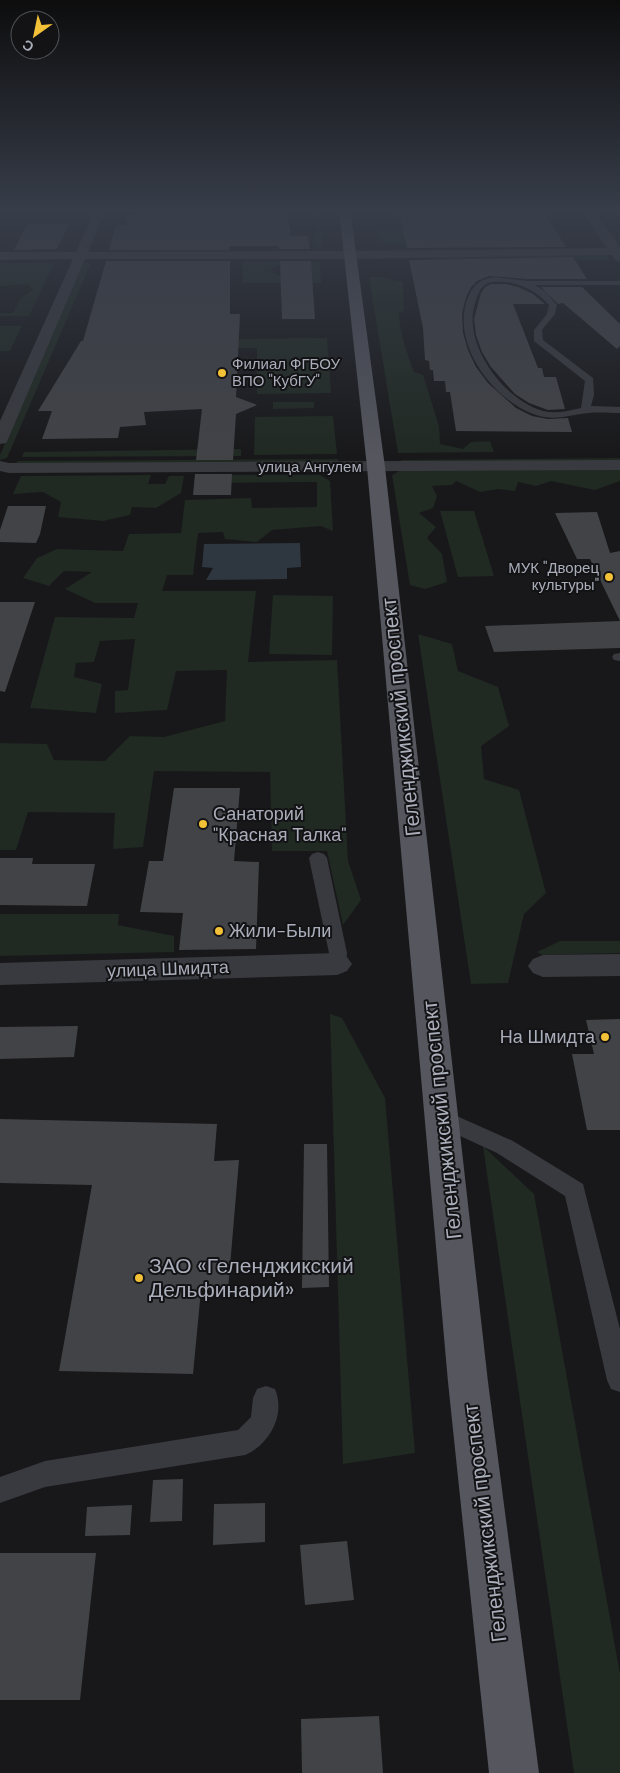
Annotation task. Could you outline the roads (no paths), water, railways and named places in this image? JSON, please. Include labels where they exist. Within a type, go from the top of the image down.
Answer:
[{"type":"main road","name":"Геленджикский проспект","points":[[354,292],[375,462],[468,1382],[514,1773]]},
{"type":"street","points":[[0,439],[65,292]]},
{"type":"street","name":"улица Ангулем","points":[[0,466],[9,468],[620,456]]},
{"type":"street","name":"улица Ангулем","points":[[0,462],[32,460],[620,465]]},
{"type":"street","name":"улица Шмидта","points":[[0,974],[337,964]]},
{"type":"street","points":[[543,966],[620,965]]},
{"type":"lane","points":[[475,292],[471,300],[468,320],[470,338],[481,362],[500,388],[521,406],[536,412],[555,416],[585,410],[620,410]]},
{"type":"lane","points":[[540,292],[553,305],[551,314],[538,330],[539,341],[552,352],[579,368],[590,380],[585,410]]},
{"type":"lane","points":[[318,858],[338,953],[337,964]]},
{"type":"lane","points":[[442,1118],[504,1147],[575,1190],[615,1333],[620,1380]]},
{"type":"lane","points":[[0,1490],[45,1474],[245,1442],[263,1423],[266,1398]]},
{"type":"place","name":"Филиал ФГБОУ ВПО \"КубГУ\"","points":[[222,373]]},
{"type":"place","name":"МУК \"Дворец культуры\"","points":[[609,577]]},
{"type":"place","name":"Санаторий \"Красная Талка\"","points":[[203,824]]},
{"type":"place","name":"Жили-Были","points":[[219,931]]},
{"type":"place","name":"На Шмидта","points":[[605,1037]]},
{"type":"place","name":"ЗАО «Геленджикский Дельфинарий»","points":[[139,1278]]}]
